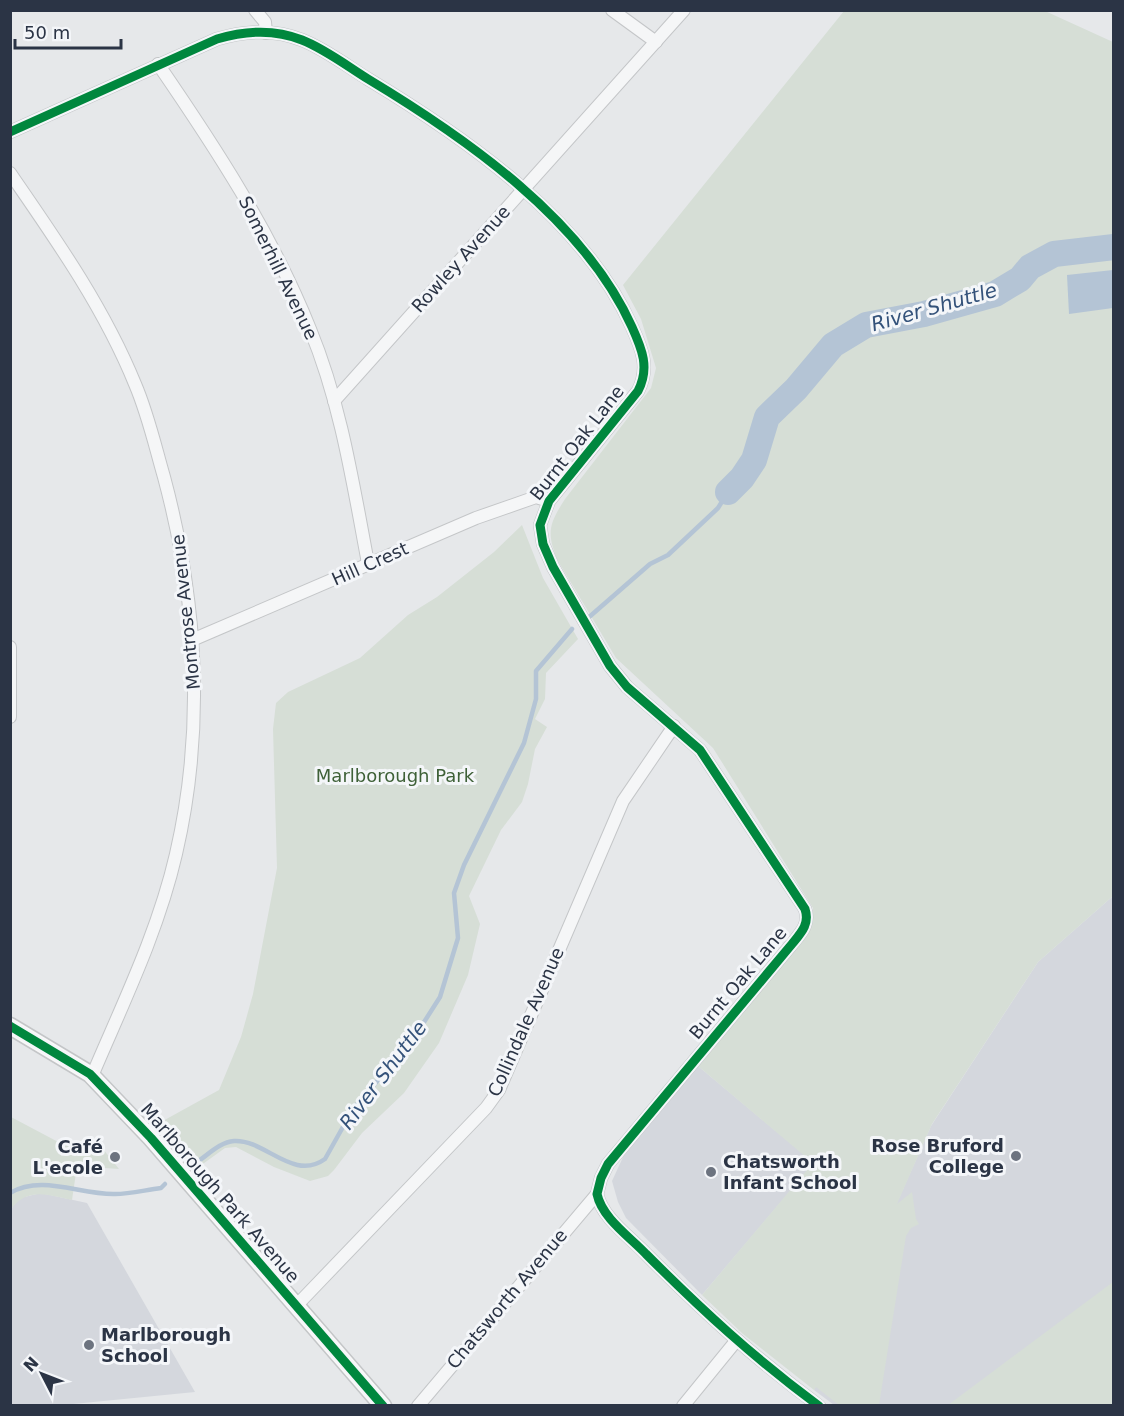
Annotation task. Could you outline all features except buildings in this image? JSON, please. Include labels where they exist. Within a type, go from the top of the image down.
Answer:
[{"type":"street","points":[[255,10],[266,22],[266,33]]},
{"type":"street","points":[[612,10],[656,42]]},
{"type":"street","name":"Rowley Avenue","points":[[334,401],[684,10]]},
{"type":"street","name":"Burnt Oak Lane","points":[[10,132],[158,63],[230,35],[266,33],[302,40],[388,91],[524,190],[575,238],[611,287],[639,342],[646,369],[638,391],[549,501],[540,525],[543,544],[553,567],[610,666],[627,687],[697,746],[713,767],[805,909],[806,924],[767,975],[613,1158],[601,1178],[597,1194]]},
{"type":"street","name":"Somerhill Avenue","points":[[158,63],[213,144],[278,262],[310,327],[346,444],[368,563]]},
{"type":"street","name":"Montrose Avenue","points":[[10,173],[82,279],[136,385],[152,433],[177,525],[192,640],[194,733],[176,855],[146,950],[92,1076]]},
{"type":"street","name":"Hill Crest","points":[[192,640],[368,563],[522,501],[536,497],[549,501]]},
{"type":"street","points":[[10,647],[10,717]]},
{"type":"street","name":"Collindale Avenue","points":[[297,1305],[486,1108],[499,1090],[622,801],[674,726]]},
{"type":"street","name":"Marlborough Park Avenue","points":[[10,1026],[92,1076],[151,1137],[383,1406]]},
{"type":"street","points":[[597,1194],[610,1217],[736,1341],[819,1406]]},
{"type":"street","name":"Chatsworth Avenue","points":[[418,1406],[597,1194]]},
{"type":"street","points":[[683,1406],[736,1341]]},
{"type":"shaded area","name":"Rose Bruford College","points":[[1113,896],[1113,1405],[834,1405],[814,1390],[931,1126],[1038,962]]},
{"type":"shaded area","name":"Chatsworth Infant School","points":[[698,1066],[814,1163],[702,1295],[626,1218],[618,1202],[612,1181],[624,1155]]},
{"type":"shaded area","name":"Marlborough School","points":[[41,1193],[87,1203],[195,1392],[63,1405],[11,1406],[11,1209],[20,1198]]},
{"type":"green space","points":[[844,11],[1045,11],[1113,42],[1113,896],[1038,962],[932,1124],[897,1204],[912,1192],[916,1219],[919,1224],[911,1228],[906,1236],[879,1405],[839,1405],[816,1387],[814,1390],[743,1334],[702,1295],[813,1163],[698,1066],[811,927],[813,908],[713,748],[616,658],[558,561],[551,536],[555,515],[565,499],[651,388],[656,368],[641,319],[623,285]]},
{"type":"green space","name":"Marlborough Park","points":[[522,525],[543,578],[578,639],[546,673],[545,699],[535,719],[547,727],[535,749],[522,802],[501,830],[469,896],[480,924],[468,975],[439,1043],[404,1093],[362,1133],[328,1176],[310,1181],[274,1167],[236,1147],[225,1148],[200,1166],[161,1122],[219,1090],[241,1037],[253,994],[277,868],[273,729],[276,703],[288,692],[360,658],[408,615],[437,597],[494,552]]},
{"type":"green space","points":[[11,1117],[62,1144],[93,1138],[93,1148],[103,1149],[119,1169],[77,1166],[72,1200],[39,1194],[32,1195],[18,1202],[11,1209]]},
{"type":"green space","points":[[1113,1282],[1113,1405],[948,1405]]},
{"type":"water","points":[[1113,270],[1113,308],[1069,314],[1067,275]]},
{"type":"waterway","name":"River Shuttle","points":[[728,492],[742,478],[754,460],[767,417],[796,389],[833,345],[866,325],[924,314],[995,294],[1020,279],[1030,267],[1054,254],[1114,247]]},
{"type":"waterway","name":"River Shuttle","points":[[588,618],[650,564],[668,555],[718,508],[728,492]]},
{"type":"waterway","name":"River Shuttle","points":[[194,1164],[218,1147],[234,1141],[257,1146],[290,1163],[302,1166],[313,1165],[325,1159],[353,1109],[412,1041],[440,997],[458,938],[454,893],[464,865],[524,743],[536,699],[536,671],[572,629]]},
{"type":"waterway","name":"River Shuttle","points":[[10,1193],[35,1185],[48,1185],[121,1194],[161,1188],[165,1184]]},
{"type":"cycle path","points":[[10,132],[217,39],[259,32],[292,36],[336,58],[406,102],[482,155],[553,217],[584,251],[611,288],[632,327],[641,351],[644,366],[642,383],[638,391],[549,501],[540,525],[543,544],[553,567],[610,666],[627,687],[700,750],[805,909],[806,919],[804,928],[795,940],[608,1164],[597,1194],[600,1203],[617,1227],[688,1295],[750,1351],[819,1406]]},
{"type":"cycle path","points":[[10,1026],[90,1074],[151,1138],[383,1406]]},
{"type":"place","name":"Rose Bruford College","points":[[1016,1156]]},
{"type":"place","name":"Café L'ecole","points":[[115,1157]]},
{"type":"place","name":"Chatsworth Infant School","points":[[711,1172]]},
{"type":"place","name":"Marlborough School","points":[[89,1345]]}]
